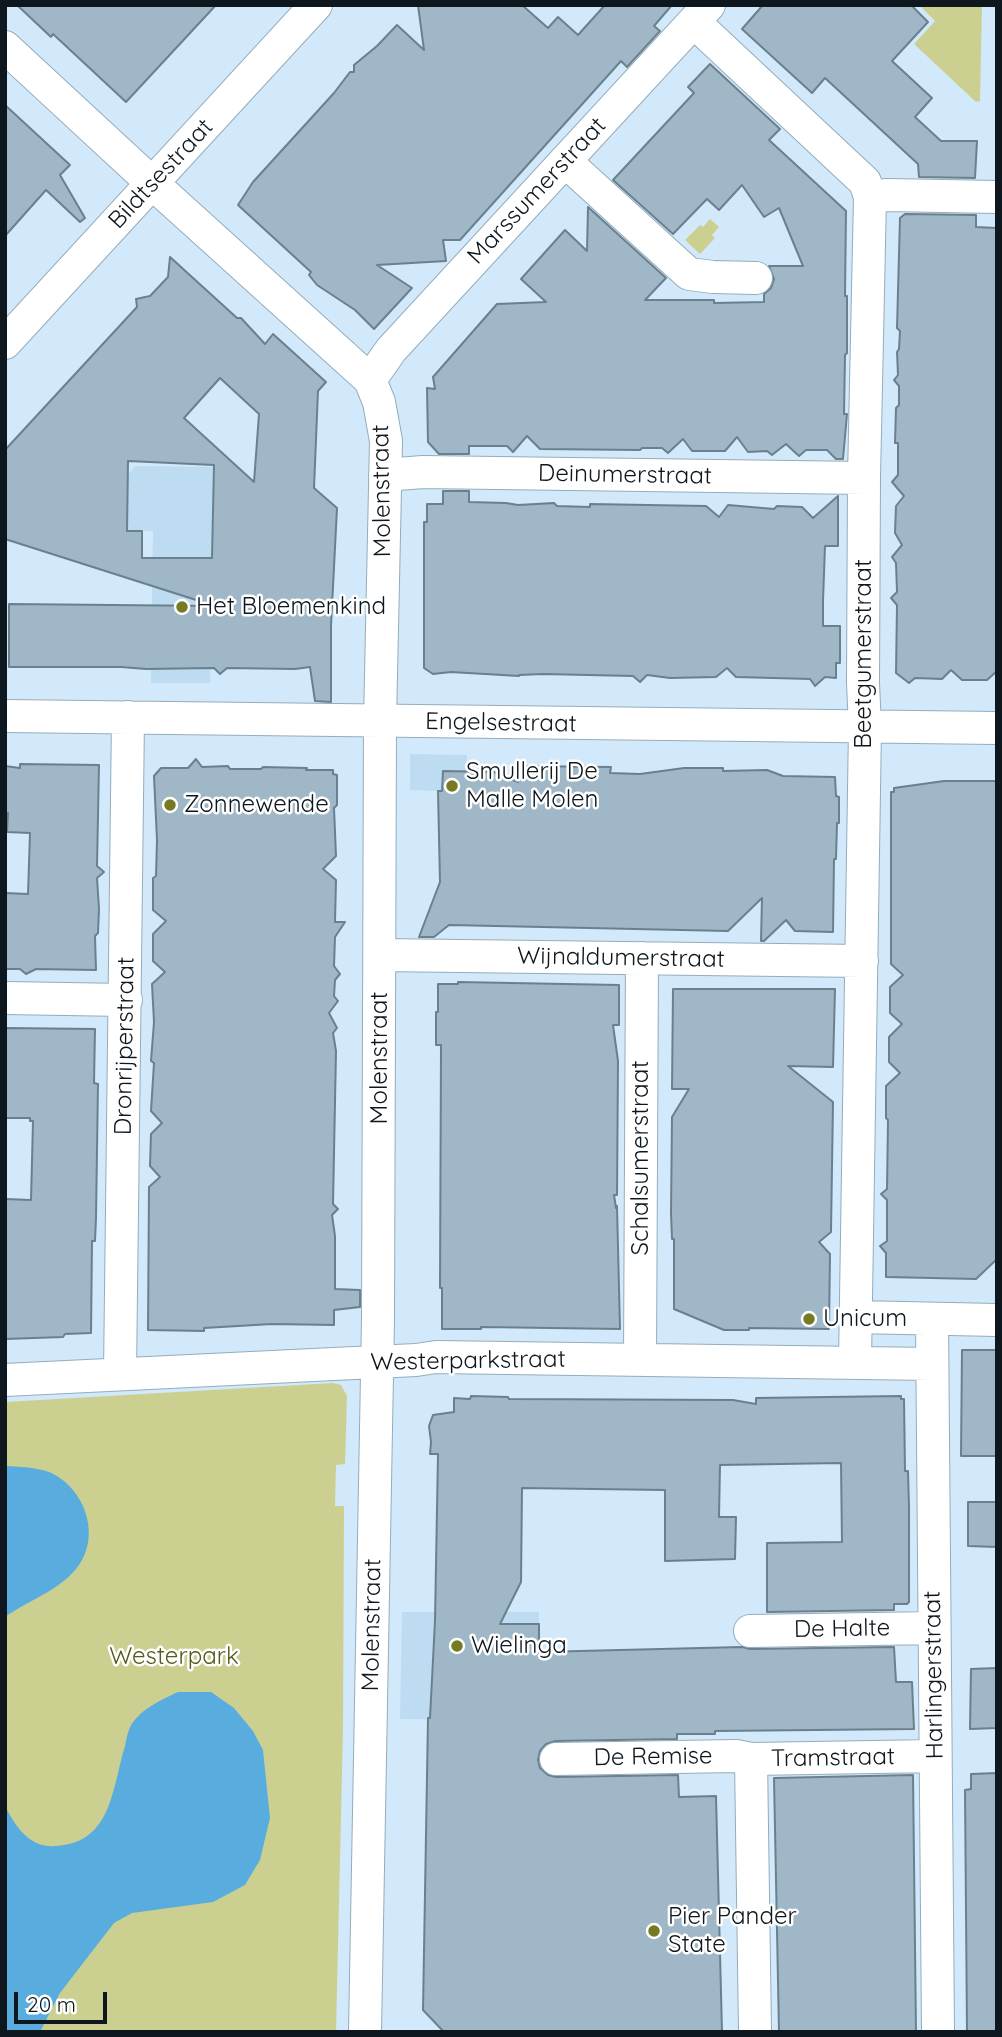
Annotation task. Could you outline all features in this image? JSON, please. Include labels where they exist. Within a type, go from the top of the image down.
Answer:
[{"type":"street","name":"Bildtsestraat","points":[[5,342],[316,5]]},
{"type":"street","points":[[701,13],[865,182],[870,197],[997,197]]},
{"type":"street","name":"Marssumerstraat","points":[[370,380],[391,350],[701,13]]},
{"type":"street","points":[[5,47],[370,380]]},
{"type":"street","points":[[565,161],[688,274],[756,278]]},
{"type":"street","name":"Beetgumerstraat","points":[[855,1362],[865,727],[864,478],[870,197]]},
{"type":"street","name":"Molenstraat","points":[[365,2032],[376,1362],[380,722],[386,441],[383,421],[370,380]]},
{"type":"street","name":"Deinumerstraat","points":[[385,475],[423,472],[864,478]]},
{"type":"street","name":"Engelsestraat","points":[[5,716],[997,728]]},
{"type":"street","name":"Dronrijperstraat","points":[[120,1374],[128,717]]},
{"type":"street","name":"Wijnaldumerstraat","points":[[380,954],[862,961]]},
{"type":"street","name":"Schalsumerstraat","points":[[640,1359],[642,958]]},
{"type":"street","points":[[5,998],[126,1000]]},
{"type":"street","points":[[856,1317],[997,1320]]},
{"type":"street","name":"Harlingerstraat","points":[[932,1319],[938,2032]]},
{"type":"street","name":"Westerparkstraat","points":[[5,1380],[436,1357],[932,1364]]},
{"type":"street","name":"De Halte","points":[[751,1631],[934,1628]]},
{"type":"street","name":"De Remise","points":[[556,1759],[736,1756],[751,1759]]},
{"type":"street","name":"Tramstraat","points":[[755,2032],[751,1759],[935,1756]]},
{"type":"shaded area","name":"Het Bloemenkind","points":[[136,466],[214,467],[210,683],[151,683],[153,531],[99,530],[100,504]]},
{"type":"shaded area","points":[[410,754],[467,755],[465,818],[438,817],[438,791],[410,790]]},
{"type":"shaded area","points":[[402,1612],[539,1612],[539,1720],[400,1719]]},
{"type":"green space","points":[[919,5],[982,5],[980,101],[976,102],[914,44],[935,21]]},
{"type":"green space","points":[[710,219],[719,227],[712,235],[715,238],[700,254],[685,240]]},
{"type":"green space","name":"Westerpark","points":[[333,1383],[341,1385],[347,1396],[345,1464],[336,1465],[335,1506],[344,1506],[343,1729],[336,2032],[5,2032],[5,1402]]},
{"type":"water","points":[[5,1466],[39,1469],[57,1476],[76,1494],[87,1517],[89,1529],[85,1554],[71,1574],[54,1588],[5,1617]]},
{"type":"water","points":[[178,1692],[211,1692],[234,1708],[253,1731],[263,1750],[270,1818],[260,1860],[245,1885],[213,1902],[132,1913],[114,1923],[60,1993],[40,2032],[5,2032],[5,1806],[24,1835],[38,1844],[56,1846],[75,1843],[89,1835],[107,1811],[131,1725],[146,1709]]},
{"type":"building","points":[[17,5],[216,5],[126,102],[53,34],[51,37]]},
{"type":"building","points":[[418,5],[522,5],[548,28],[558,17],[578,35],[605,5],[672,5],[654,26],[660,31],[627,67],[621,61],[460,240],[443,240],[446,261],[377,265],[412,288],[374,329],[355,310],[317,285],[309,275],[311,272],[238,205],[253,182],[350,72],[354,72],[354,65],[397,25],[424,50]]},
{"type":"building","points":[[763,5],[911,5],[928,22],[892,61],[932,98],[915,117],[941,141],[977,141],[975,178],[919,177],[918,164],[825,78],[812,93],[742,29]]},
{"type":"building","points":[[710,64],[780,129],[769,140],[846,211],[847,353],[844,414],[847,414],[843,459],[836,459],[827,450],[806,450],[799,456],[786,444],[772,455],[767,451],[748,452],[737,437],[725,451],[692,451],[683,439],[668,453],[662,448],[540,449],[527,436],[513,452],[507,446],[469,446],[469,454],[439,454],[428,442],[427,388],[435,389],[433,377],[497,304],[546,302],[521,279],[565,230],[587,251],[588,207],[666,278],[645,300],[764,302],[764,294],[771,288],[774,279],[769,266],[803,266],[779,208],[764,217],[742,185],[719,210],[707,199],[673,234],[613,180],[694,93],[688,87]]},
{"type":"building","points":[[5,105],[70,165],[60,175],[85,218],[80,222],[46,190],[5,236]]},
{"type":"building","points":[[905,214],[976,215],[976,227],[997,228],[997,671],[987,680],[962,680],[951,670],[942,679],[915,678],[909,683],[896,673],[897,605],[891,598],[897,592],[896,563],[892,557],[902,545],[895,533],[896,506],[904,496],[892,482],[898,475],[898,443],[895,443],[899,386],[894,380],[898,375],[900,331],[897,328],[900,218]]},
{"type":"building","points":[[170,257],[237,318],[241,318],[265,344],[273,334],[326,382],[318,391],[314,488],[337,508],[331,626],[331,702],[315,701],[310,667],[227,668],[220,674],[214,668],[9,667],[9,604],[215,606],[5,539],[5,450],[137,307],[136,299],[150,296],[168,277]],"holes":[[[220,378],[259,414],[254,482],[184,418]],[[128,461],[214,465],[212,558],[142,558],[142,531],[127,531]]]},
{"type":"building","points":[[443,491],[469,491],[469,502],[518,505],[554,503],[557,506],[590,507],[590,504],[706,506],[719,517],[728,505],[774,509],[777,506],[802,507],[813,518],[838,496],[838,546],[825,546],[823,601],[823,626],[840,626],[840,663],[836,663],[836,678],[825,677],[815,686],[810,679],[736,677],[727,668],[716,677],[670,678],[647,675],[640,682],[633,676],[519,676],[451,672],[433,674],[424,668],[424,522],[427,522],[427,504],[443,504]]},
{"type":"building","points":[[196,759],[202,767],[307,768],[306,770],[333,770],[333,774],[337,775],[337,805],[334,808],[336,856],[323,869],[336,880],[335,922],[345,922],[335,937],[334,966],[340,974],[335,980],[334,996],[338,1001],[329,1013],[337,1028],[333,1033],[336,1051],[333,1204],[338,1209],[332,1215],[335,1236],[335,1289],[360,1290],[360,1307],[334,1310],[334,1325],[272,1324],[204,1328],[204,1331],[148,1330],[149,1187],[160,1177],[150,1166],[151,1134],[162,1123],[151,1111],[154,1063],[151,1061],[154,1022],[152,984],[165,972],[153,961],[153,934],[166,921],[153,910],[157,840],[154,776],[161,768],[188,768]]},
{"type":"building","points":[[20,764],[99,765],[97,866],[104,872],[97,878],[99,909],[98,933],[95,936],[96,970],[36,969],[26,974],[20,969],[5,969],[5,893],[28,894],[30,833],[7,832],[8,813],[5,813],[5,766],[20,768]]},
{"type":"building","points":[[518,766],[611,767],[610,773],[640,774],[684,768],[723,768],[723,771],[767,770],[783,776],[835,777],[836,796],[839,797],[839,823],[834,859],[833,932],[795,931],[786,920],[761,941],[762,898],[728,931],[449,925],[434,937],[419,937],[440,882],[438,791],[442,791],[443,771],[494,772],[518,782]]},
{"type":"building","points":[[944,781],[997,781],[997,1259],[976,1279],[886,1277],[886,1253],[880,1246],[887,1241],[887,1200],[881,1194],[887,1189],[886,1086],[900,1073],[889,1062],[889,1037],[902,1024],[890,1013],[890,987],[903,975],[891,964],[891,792],[894,792],[894,788]]},
{"type":"building","points":[[458,982],[619,985],[619,1025],[613,1025],[618,1061],[617,1195],[614,1195],[616,1208],[617,1206],[620,1329],[442,1329],[441,1045],[436,1045],[436,1012],[438,984]]},
{"type":"building","points":[[673,989],[835,989],[833,1067],[788,1066],[833,1102],[831,1232],[819,1242],[830,1254],[829,1329],[724,1330],[674,1309],[672,1117],[689,1089],[672,1089]]},
{"type":"building","points":[[5,1028],[95,1029],[94,1083],[98,1084],[91,1333],[5,1339],[5,1199],[31,1200],[33,1121],[30,1121],[30,1118],[5,1118]]},
{"type":"building","points":[[962,1350],[997,1350],[997,1456],[961,1456]]},
{"type":"building","points":[[471,1396],[509,1399],[733,1400],[756,1404],[756,1398],[901,1396],[901,1399],[904,1399],[905,1471],[908,1471],[909,1507],[909,1602],[894,1604],[894,1610],[767,1612],[767,1543],[842,1542],[841,1463],[720,1465],[719,1517],[736,1517],[735,1559],[665,1561],[665,1490],[522,1488],[521,1582],[500,1624],[539,1624],[539,1652],[742,1647],[894,1647],[896,1682],[912,1682],[914,1729],[715,1731],[715,1734],[677,1734],[677,1739],[556,1741],[546,1744],[540,1751],[540,1768],[548,1775],[678,1775],[679,1797],[716,1796],[722,2032],[444,2032],[423,2010],[428,1718],[435,1621],[438,1454],[430,1454],[429,1426],[433,1415],[454,1412],[454,1398],[470,1399]]},
{"type":"building","points":[[968,1502],[997,1502],[997,1547],[968,1546]]},
{"type":"building","points":[[997,1668],[997,1728],[970,1729],[971,1669]]},
{"type":"building","points":[[997,1773],[997,2032],[967,2032],[965,1790],[971,1789],[971,1774]]},
{"type":"building","points":[[913,1775],[916,2032],[779,2032],[774,1778]]},
{"type":"place","name":"Het Bloemenkind","points":[[182,607]]},
{"type":"place","name":"Smullerij De Malle Molen","points":[[452,786]]},
{"type":"place","name":"Zonnewende","points":[[170,805]]},
{"type":"place","name":"Unicum","points":[[809,1319]]},
{"type":"place","name":"Wielinga","points":[[457,1646]]},
{"type":"place","name":"Pier Pander State","points":[[654,1931]]}]
